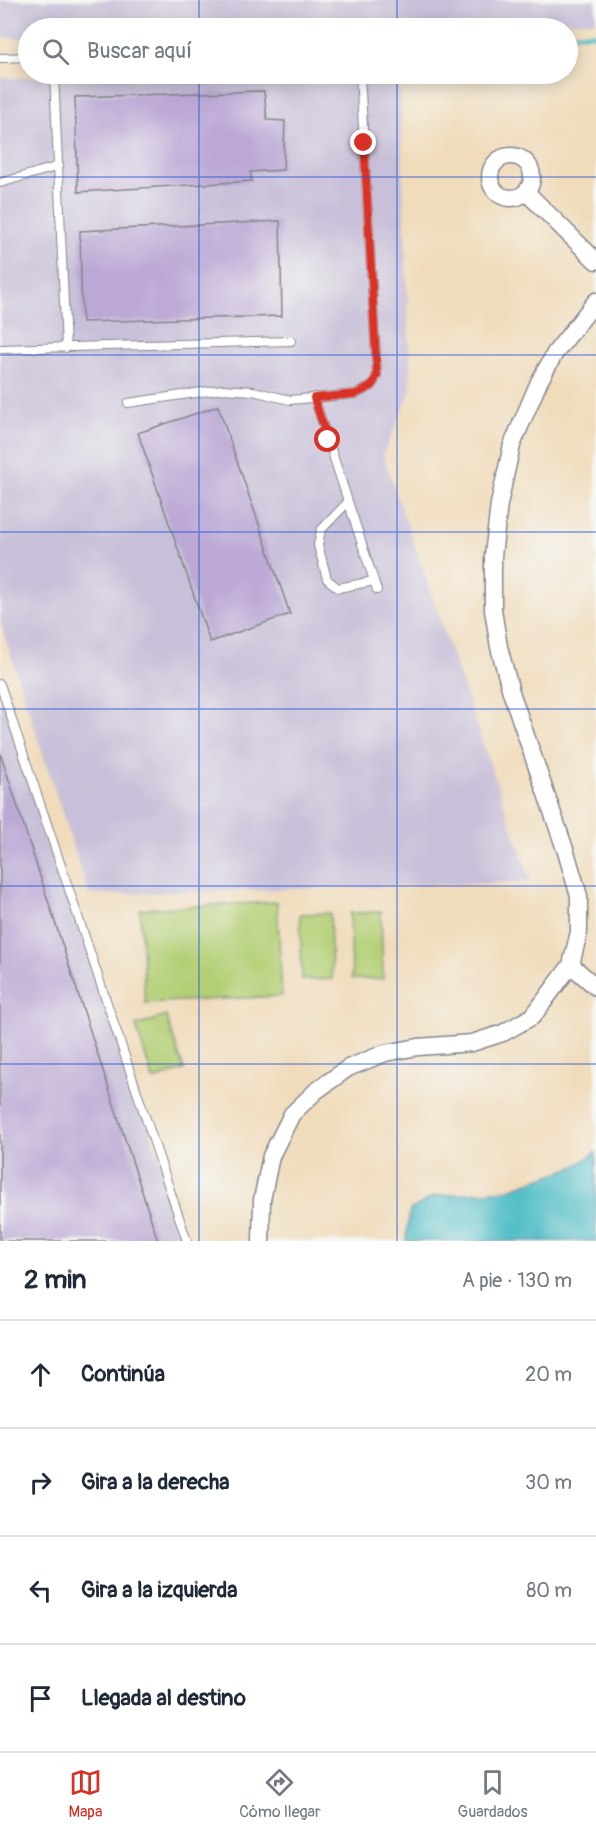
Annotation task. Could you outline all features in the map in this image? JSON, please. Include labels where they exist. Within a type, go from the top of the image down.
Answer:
[{"type":"street","points":[[526,192],[596,261]]},
{"type":"street","points":[[261,1241],[261,1200],[271,1156],[292,1114],[316,1091],[348,1068],[386,1053],[418,1047],[472,1043],[503,1033],[532,1016],[571,965],[579,932],[579,896],[511,692],[499,647],[493,610],[493,556],[499,504],[512,445],[539,382],[555,353],[596,301]]},
{"type":"street","points":[[571,965],[596,987]]},
{"type":"lane","points":[[0,58],[18,57]]},
{"type":"lane","points":[[55,84],[66,348]]},
{"type":"lane","points":[[128,403],[223,389],[253,391],[290,400],[356,394],[372,386],[377,375],[361,84]]},
{"type":"lane","points":[[0,183],[59,166]]},
{"type":"lane","points":[[0,349],[291,341]]},
{"type":"lane","points":[[314,398],[377,590]]},
{"type":"lane","points":[[348,502],[321,530],[318,545],[327,579],[338,588],[374,581]]},
{"type":"lane","points":[[0,684],[187,1241]]},
{"type":"shaded area","points":[[0,0],[596,0],[596,21],[578,21],[578,18],[18,18],[18,38],[0,38]]},
{"type":"shaded area","points":[[0,78],[18,78],[18,84],[399,84],[411,390],[383,455],[531,882],[89,895],[0,622]]},
{"type":"shaded area","points":[[0,684],[187,1241],[0,1241]]},
{"type":"green space","points":[[277,902],[282,996],[145,1003],[140,909]]},
{"type":"green space","points":[[381,912],[383,979],[352,979],[350,913]]},
{"type":"green space","points":[[330,913],[332,979],[302,980],[300,914]]},
{"type":"green space","points":[[166,1016],[184,1070],[153,1080],[136,1026]]},
{"type":"water","points":[[596,1152],[596,1241],[407,1241],[410,1210],[435,1196],[506,1190],[576,1166]]},
{"type":"building","points":[[264,91],[267,120],[285,121],[283,170],[250,172],[252,181],[78,192],[75,97]]},
{"type":"building","points":[[280,221],[282,316],[82,322],[80,231]]},
{"type":"building","points":[[218,406],[290,614],[210,642],[138,433]]},
{"type":"building","points":[[0,752],[158,1241],[0,1241]]},
{"type":"waterway","points":[[578,34],[596,34]]},
{"type":"route","points":[[328,440],[314,398],[356,394],[372,386],[377,375],[364,143]]}]
